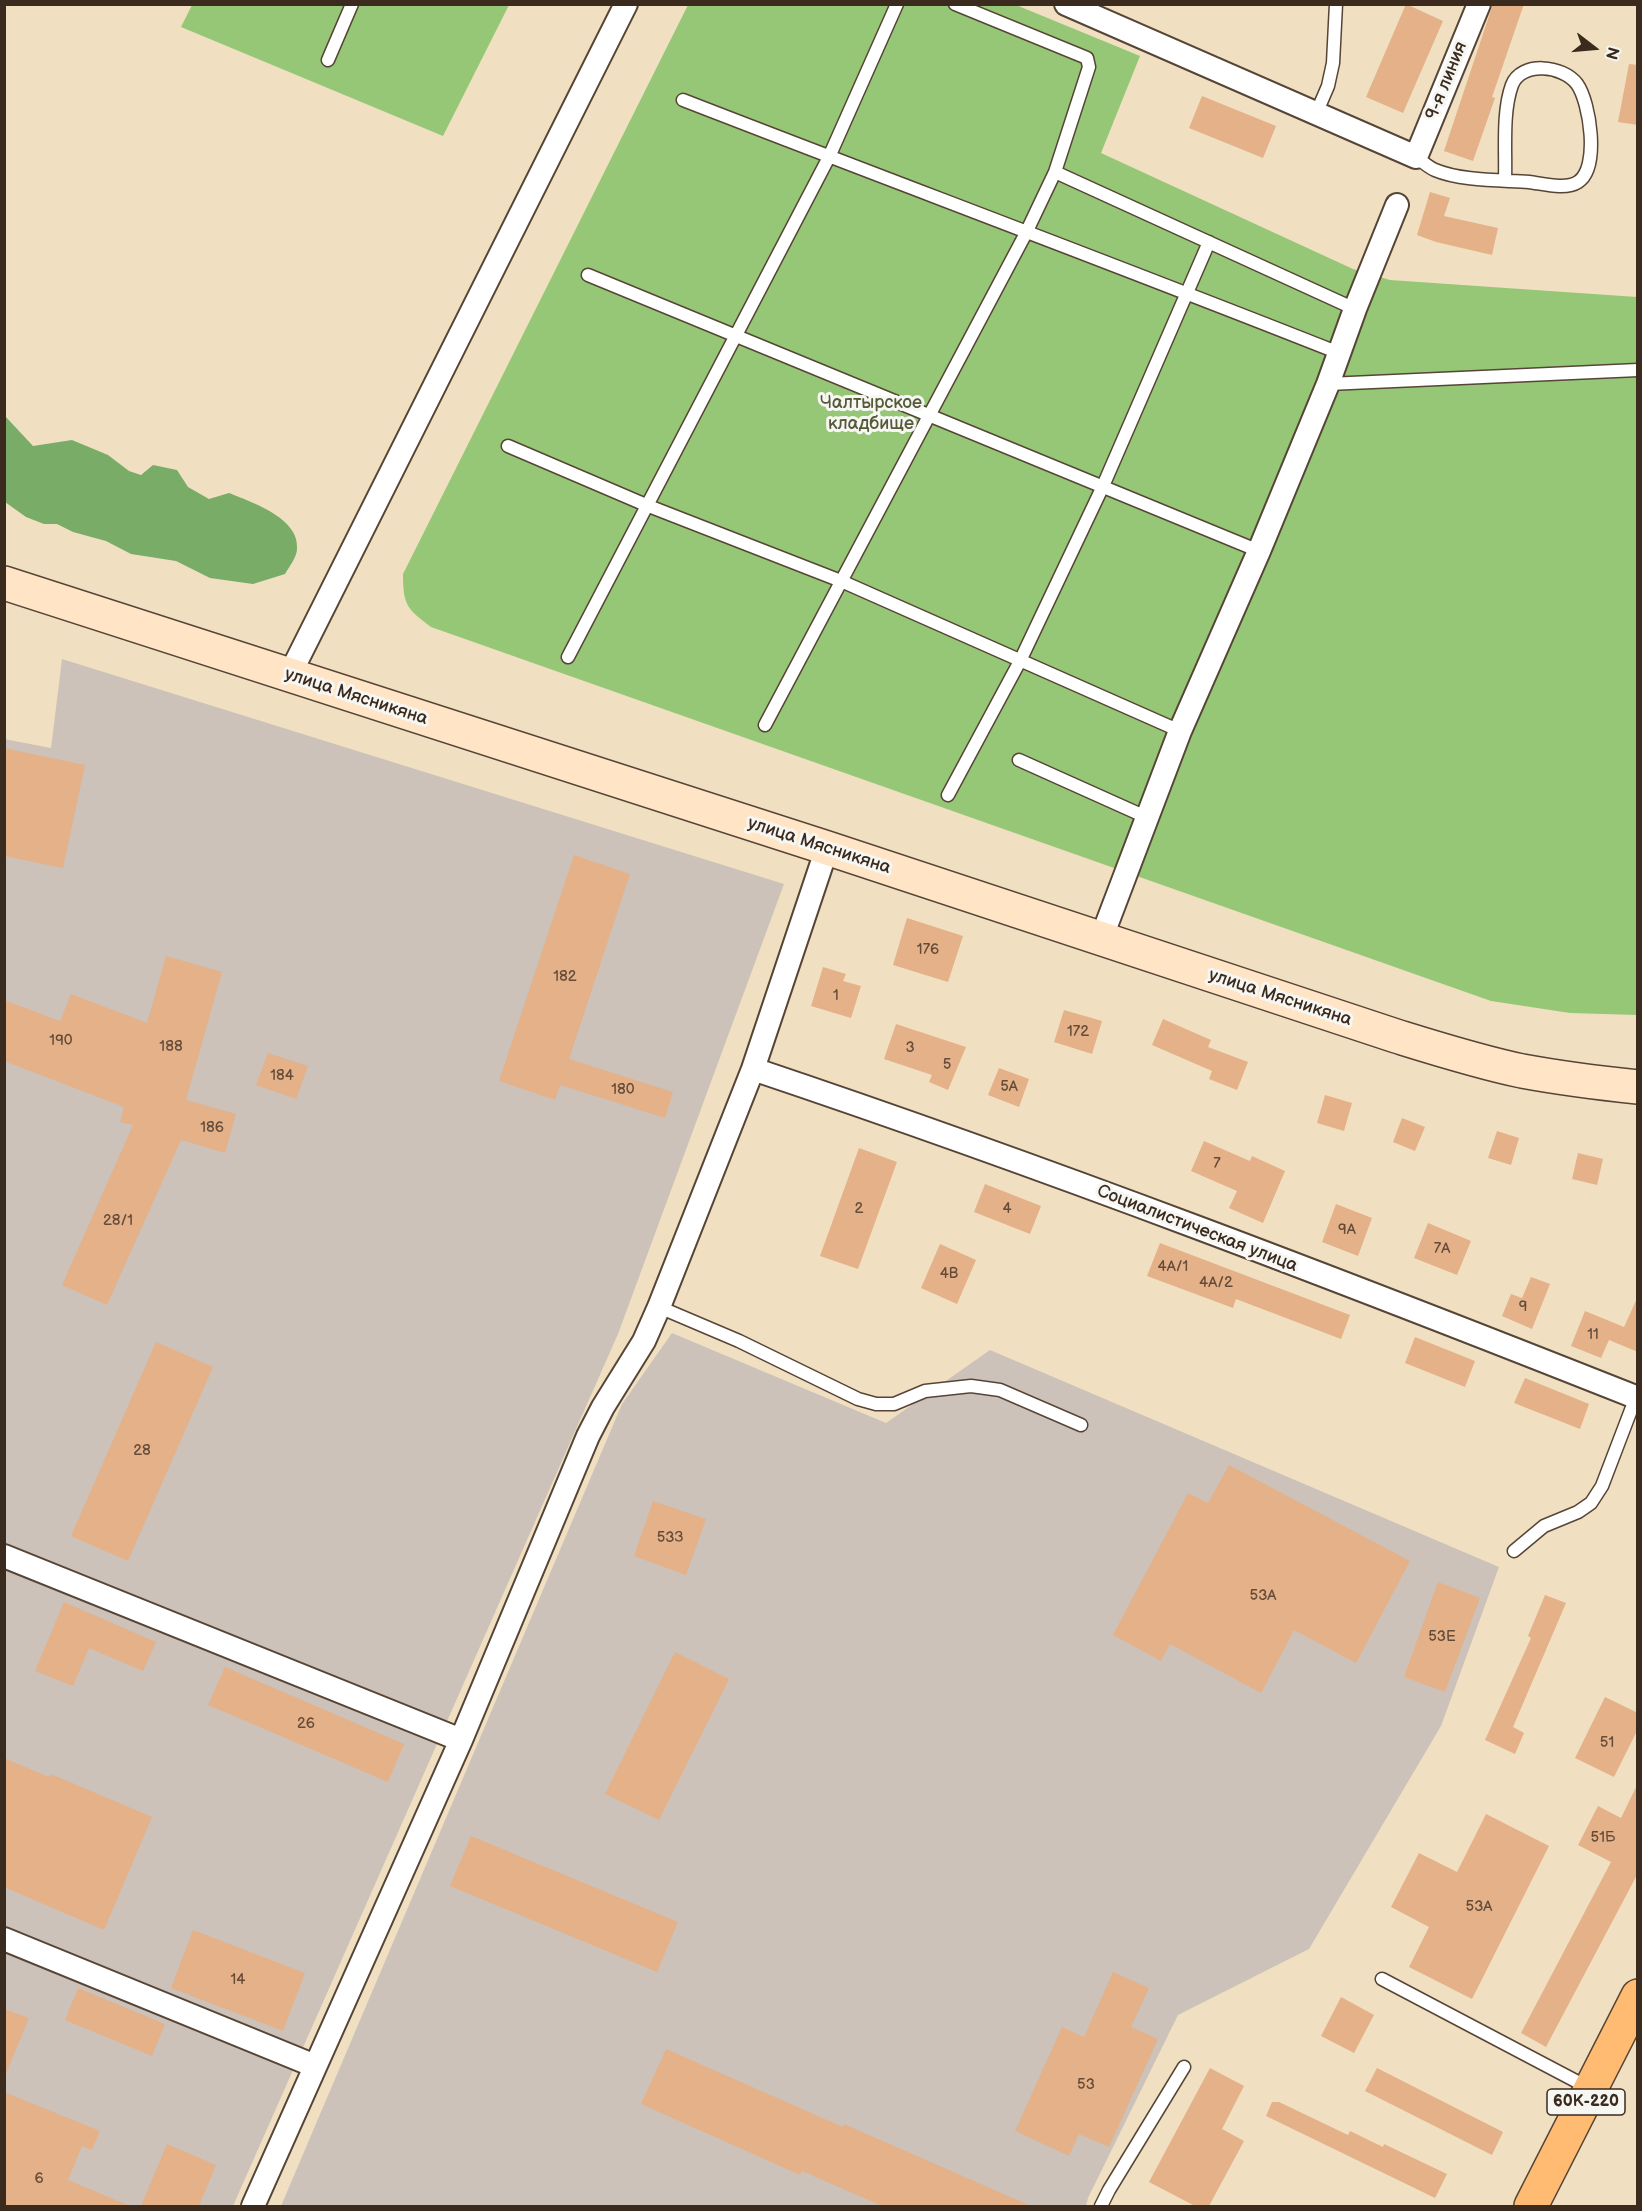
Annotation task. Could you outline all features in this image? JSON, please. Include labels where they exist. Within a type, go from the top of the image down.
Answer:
[{"type":"main road","name":"60К-220","points":[[1532,2206],[1638,1996]]},
{"type":"street","points":[[289,676],[626,4]]},
{"type":"street","points":[[1066,4],[1416,157]]},
{"type":"street","name":"9-я линия","points":[[1416,157],[1479,4]]},
{"type":"street","points":[[1101,939],[1180,731],[1259,551],[1328,384],[1397,205]]},
{"type":"street","name":"улица Мясникяна","points":[[4,583],[827,848],[1456,1054],[1520,1071],[1583,1082],[1638,1087]]},
{"type":"street","points":[[253,2206],[461,1740],[588,1436],[603,1407],[632,1363],[659,1307],[753,1069],[827,848]]},
{"type":"street","name":"Социалистическая улица","points":[[753,1069],[1098,1190],[1637,1398]]},
{"type":"street","points":[[4,1556],[461,1740]]},
{"type":"street","points":[[4,1939],[315,2066]]},
{"type":"lane","points":[[328,60],[352,4]]},
{"type":"lane","points":[[568,657],[829,157],[897,4]]},
{"type":"lane","points":[[765,725],[1026,233],[1055,172],[1089,67],[1087,58],[955,4]]},
{"type":"lane","points":[[1316,114],[1328,86],[1333,63],[1336,4]]},
{"type":"lane","points":[[1416,157],[1432,169],[1448,174],[1505,180],[1570,186],[1581,181],[1589,168],[1592,153],[1585,100],[1576,82],[1558,71],[1535,68],[1519,73],[1512,84],[1507,105],[1505,180]]},
{"type":"lane","points":[[683,100],[1340,353]]},
{"type":"lane","points":[[1055,172],[1355,309]]},
{"type":"lane","points":[[948,795],[1020,661],[1103,486],[1209,243]]},
{"type":"lane","points":[[588,275],[1259,551]]},
{"type":"lane","points":[[1328,384],[1638,370]]},
{"type":"lane","points":[[508,446],[646,505],[841,581],[1180,731]]},
{"type":"lane","points":[[1019,760],[1146,817]]},
{"type":"lane","points":[[659,1307],[739,1341],[858,1399],[876,1404],[894,1404],[925,1391],[971,1386],[1000,1390],[1081,1425]]},
{"type":"lane","points":[[1514,1551],[1544,1526],[1578,1512],[1591,1503],[1602,1486],[1637,1398]]},
{"type":"lane","points":[[1382,1979],[1592,2090]]},
{"type":"lane","points":[[1101,2206],[1184,2067]]},
{"type":"shaded area","points":[[62,659],[784,884],[618,1334],[233,2206],[5,2206],[4,739],[51,748]]},
{"type":"shaded area","points":[[672,1333],[886,1423],[990,1350],[1499,1567],[1441,1726],[1309,1949],[1178,2015],[1086,2206],[281,2206],[622,1404]]},
{"type":"green space","points":[[192,5],[509,5],[443,136],[181,27]]},
{"type":"green space","name":"Чалтырское кладбище","points":[[688,5],[1016,5],[1140,56],[1101,153],[1353,269],[1390,280],[1637,297],[1637,1015],[1570,1013],[1491,1001],[431,627],[416,615],[406,600],[403,574]]},
{"type":"green space","points":[[5,416],[33,446],[72,440],[108,455],[129,471],[141,475],[153,465],[177,470],[188,487],[209,499],[229,493],[261,506],[291,528],[296,538],[297,552],[294,559],[285,574],[253,584],[210,578],[176,561],[131,554],[106,541],[73,532],[57,524],[44,524],[26,517],[5,502]]},
{"type":"building","points":[[1406,4],[1443,21],[1403,113],[1366,97]]},
{"type":"building","points":[[1493,4],[1524,4],[1473,161],[1444,151]]},
{"type":"building","points":[[1629,64],[1638,65],[1638,125],[1618,122]]},
{"type":"building","points":[[1202,96],[1276,126],[1263,158],[1189,128]]},
{"type":"building","points":[[1430,192],[1450,198],[1444,216],[1498,228],[1492,255],[1436,242],[1417,235]]},
{"type":"building","points":[[4,748],[85,765],[63,868],[4,856]]},
{"type":"building","points":[[574,855],[630,874],[569,1059],[673,1092],[665,1118],[560,1085],[555,1100],[499,1081]]},
{"type":"building","points":[[907,918],[963,936],[948,982],[893,965]]},
{"type":"building","points":[[166,956],[222,972],[186,1100],[236,1114],[225,1153],[181,1140],[107,1305],[62,1285],[133,1125],[120,1122],[124,1107],[4,1061],[4,1000],[60,1021],[71,994],[147,1023]]},
{"type":"building","points":[[823,967],[846,974],[843,981],[861,986],[851,1018],[811,1006]]},
{"type":"building","points":[[1064,1010],[1102,1021],[1092,1054],[1054,1042]]},
{"type":"building","points":[[1163,1019],[1211,1040],[1208,1047],[1248,1062],[1237,1090],[1209,1079],[1212,1071],[1152,1045]]},
{"type":"building","points":[[896,1024],[966,1047],[948,1090],[929,1082],[932,1075],[884,1059]]},
{"type":"building","points":[[268,1053],[308,1066],[296,1099],[256,1085]]},
{"type":"building","points":[[999,1068],[1029,1079],[1019,1107],[988,1095]]},
{"type":"building","points":[[1325,1095],[1352,1103],[1344,1131],[1317,1123]]},
{"type":"building","points":[[1402,1118],[1425,1127],[1415,1151],[1393,1142]]},
{"type":"building","points":[[1497,1131],[1519,1138],[1511,1165],[1488,1158]]},
{"type":"building","points":[[1204,1141],[1250,1161],[1252,1156],[1285,1171],[1263,1223],[1229,1208],[1237,1191],[1191,1171]]},
{"type":"building","points":[[859,1148],[897,1162],[858,1269],[820,1256]]},
{"type":"building","points":[[1578,1153],[1603,1159],[1597,1185],[1572,1179]]},
{"type":"building","points":[[985,1184],[1041,1206],[1030,1234],[974,1212]]},
{"type":"building","points":[[1336,1204],[1372,1218],[1358,1256],[1322,1242]]},
{"type":"building","points":[[1428,1223],[1471,1241],[1457,1275],[1414,1258]]},
{"type":"building","points":[[1160,1243],[1350,1315],[1341,1339],[1236,1299],[1233,1308],[1147,1276]]},
{"type":"building","points":[[940,1244],[976,1260],[957,1304],[921,1288]]},
{"type":"building","points":[[1531,1277],[1550,1284],[1532,1329],[1502,1316],[1511,1294],[1522,1298]]},
{"type":"building","points":[[1638,1296],[1638,1352],[1609,1340],[1601,1358],[1571,1346],[1585,1311],[1624,1327]]},
{"type":"building","points":[[1415,1337],[1475,1361],[1465,1387],[1405,1363]]},
{"type":"building","points":[[156,1342],[213,1367],[128,1561],[71,1536]]},
{"type":"building","points":[[1525,1378],[1589,1404],[1580,1429],[1514,1403]]},
{"type":"building","points":[[1229,1465],[1410,1561],[1356,1663],[1294,1630],[1261,1693],[1170,1644],[1161,1661],[1113,1635],[1188,1493],[1208,1503]]},
{"type":"building","points":[[653,1501],[706,1519],[686,1575],[634,1556]]},
{"type":"building","points":[[1438,1582],[1480,1598],[1445,1692],[1404,1677]]},
{"type":"building","points":[[1545,1595],[1566,1603],[1513,1727],[1524,1733],[1515,1754],[1485,1740],[1531,1638],[1528,1636]]},
{"type":"building","points":[[64,1602],[156,1642],[143,1671],[89,1648],[73,1686],[35,1671]]},
{"type":"building","points":[[675,1652],[729,1679],[659,1820],[605,1794]]},
{"type":"building","points":[[225,1667],[404,1744],[388,1782],[208,1705]]},
{"type":"building","points":[[1605,1697],[1638,1713],[1638,1729],[1614,1777],[1575,1758]]},
{"type":"building","points":[[4,1758],[49,1777],[51,1774],[152,1817],[104,1930],[4,1887]]},
{"type":"building","points":[[1638,1783],[1638,1873],[1546,2047],[1521,2033],[1611,1862],[1578,1845],[1598,1806],[1621,1818]]},
{"type":"building","points":[[1486,1814],[1549,1846],[1472,1999],[1409,1967],[1429,1927],[1391,1907],[1419,1853],[1457,1872]]},
{"type":"building","points":[[471,1836],[678,1922],[657,1972],[450,1886]]},
{"type":"building","points":[[193,1930],[305,1973],[283,2031],[171,1988]]},
{"type":"building","points":[[1113,1972],[1149,1988],[1131,2027],[1158,2039],[1109,2147],[1079,2134],[1069,2156],[1015,2131],[1062,2027],[1084,2037]]},
{"type":"building","points":[[78,1988],[165,2024],[152,2056],[65,2020]]},
{"type":"building","points":[[1341,1997],[1374,2015],[1354,2053],[1321,2036]]},
{"type":"building","points":[[4,2009],[29,2018],[5,2076],[4,2076]]},
{"type":"building","points":[[666,2049],[1031,2206],[882,2206],[802,2171],[800,2175],[641,2104]]},
{"type":"building","points":[[1210,2068],[1244,2086],[1222,2129],[1244,2141],[1209,2206],[1195,2206],[1149,2182]]},
{"type":"building","points":[[1377,2068],[1503,2132],[1492,2155],[1365,2091]]},
{"type":"building","points":[[4,2092],[100,2131],[92,2150],[82,2146],[68,2180],[130,2206],[4,2206]]},
{"type":"building","points":[[1272,2102],[1279,2102],[1348,2135],[1350,2131],[1383,2147],[1384,2144],[1447,2174],[1435,2198],[1266,2116]]},
{"type":"building","points":[[167,2144],[216,2165],[199,2206],[141,2206]]}]
